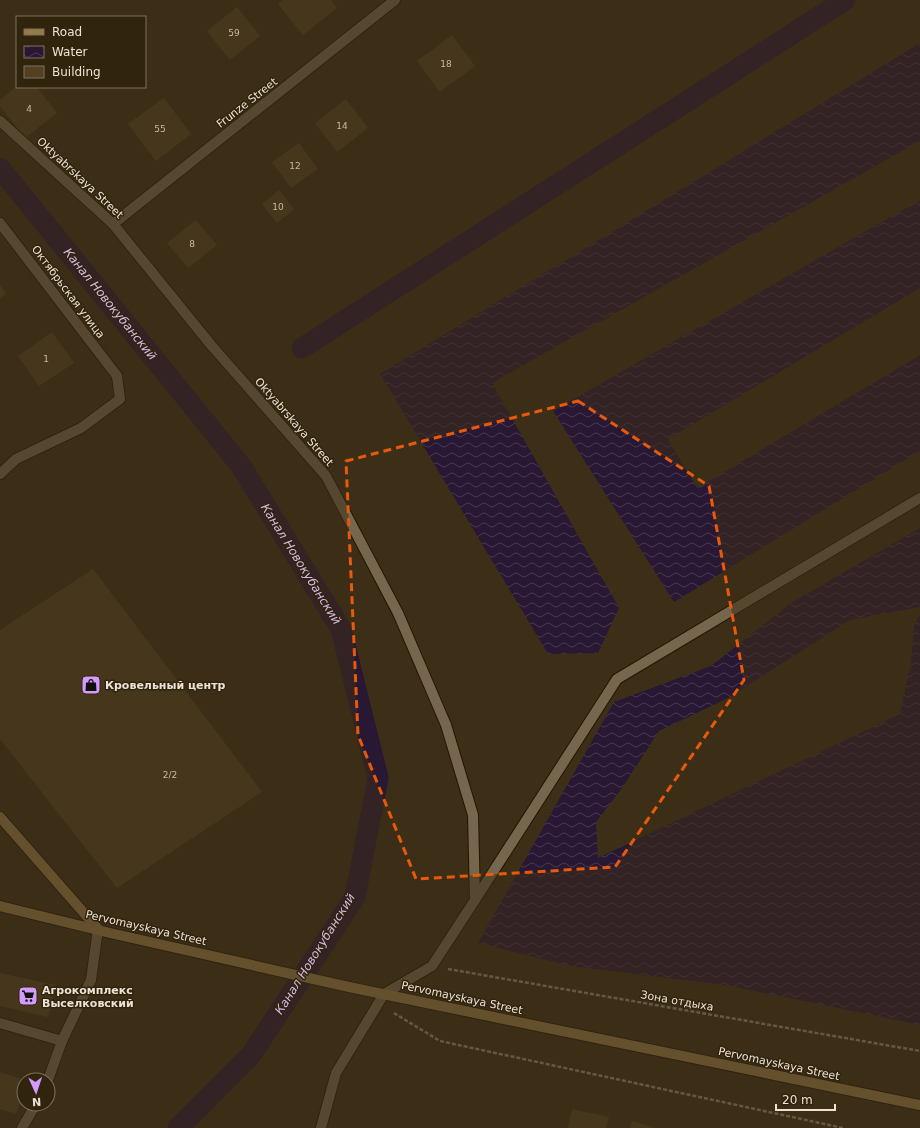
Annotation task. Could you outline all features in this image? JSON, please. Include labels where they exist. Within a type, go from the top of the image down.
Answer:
[{"type":"main road","points":[[0,817],[98,929]]},
{"type":"main road","name":"Pervomayskaya Street","points":[[0,906],[349,987],[920,1105]]},
{"type":"street","name":"Frunze Street","points":[[113,224],[396,0]]},
{"type":"street","name":"Oktyabrskaya Street","points":[[0,121],[113,224],[211,345],[326,476],[398,613],[446,725],[473,815],[475,900]]},
{"type":"street","name":"Октябрьская улица","points":[[0,223],[117,376],[120,399],[81,428],[16,459],[0,474]]},
{"type":"street","points":[[321,1128],[336,1073],[384,994],[432,966],[617,679],[920,498]]},
{"type":"street","points":[[51,1072],[62,1041],[91,980],[98,929]]},
{"type":"street","points":[[0,1023],[62,1041]]},
{"type":"street","points":[[22,1128],[31,1112]]},
{"type":"path","name":"Зона отдыха","points":[[432,966],[920,1051]]},
{"type":"path","points":[[374,1010],[396,1014],[440,1041],[843,1128]]},
{"type":"highlighted area","points":[[578,401],[709,486],[744,680],[615,867],[416,879],[358,735],[346,461]]},
{"type":"water","points":[[920,43],[920,141],[492,383],[619,608],[598,653],[548,654],[380,374]]},
{"type":"water","points":[[920,200],[920,288],[668,439],[697,488],[920,355],[920,451],[674,602],[553,411]]},
{"type":"water","points":[[920,528],[920,607],[850,620],[728,698],[659,731],[622,788],[596,822],[598,858],[900,714],[911,662],[914,625],[920,614],[920,1025],[725,985],[570,966],[478,943],[614,702],[711,666],[791,603]]},
{"type":"building","points":[[283,0],[331,0],[337,8],[303,35],[278,4]]},
{"type":"building","points":[[237,7],[260,36],[230,60],[207,31]]},
{"type":"building","points":[[452,35],[475,66],[440,92],[417,61]]},
{"type":"building","points":[[16,87],[38,88],[57,113],[25,138],[0,106],[0,100]]},
{"type":"building","points":[[164,98],[191,134],[156,161],[128,124]]},
{"type":"building","points":[[346,99],[368,128],[337,152],[315,123]]},
{"type":"building","points":[[299,143],[318,169],[291,188],[272,162]]},
{"type":"building","points":[[279,190],[294,209],[277,223],[262,204]]},
{"type":"building","points":[[196,220],[217,245],[188,268],[167,243]]},
{"type":"building","points":[[0,285],[6,294],[0,299]]},
{"type":"building","points":[[52,332],[74,363],[39,386],[18,356]]},
{"type":"building","name":"Кровельный центр","points":[[93,569],[262,792],[117,888],[0,739],[0,630]]},
{"type":"building","points":[[0,973],[55,985],[48,1017],[0,1006]]},
{"type":"building","points":[[0,1072],[16,1077],[17,1112],[16,1114],[0,1109]]},
{"type":"building","points":[[572,1109],[609,1117],[606,1128],[568,1128]]},
{"type":"building","points":[[632,1121],[655,1128],[630,1128]]},
{"type":"waterway","points":[[302,348],[845,0]]},
{"type":"waterway","name":"Канал Новокубанский","points":[[0,168],[241,466],[341,629],[378,778],[355,897],[251,1055],[178,1128]]},
{"type":"place","name":"Кровельный центр","points":[[91,685]]},
{"type":"place","name":"Агрокомплекс Выселковский","points":[[28,996]]}]
